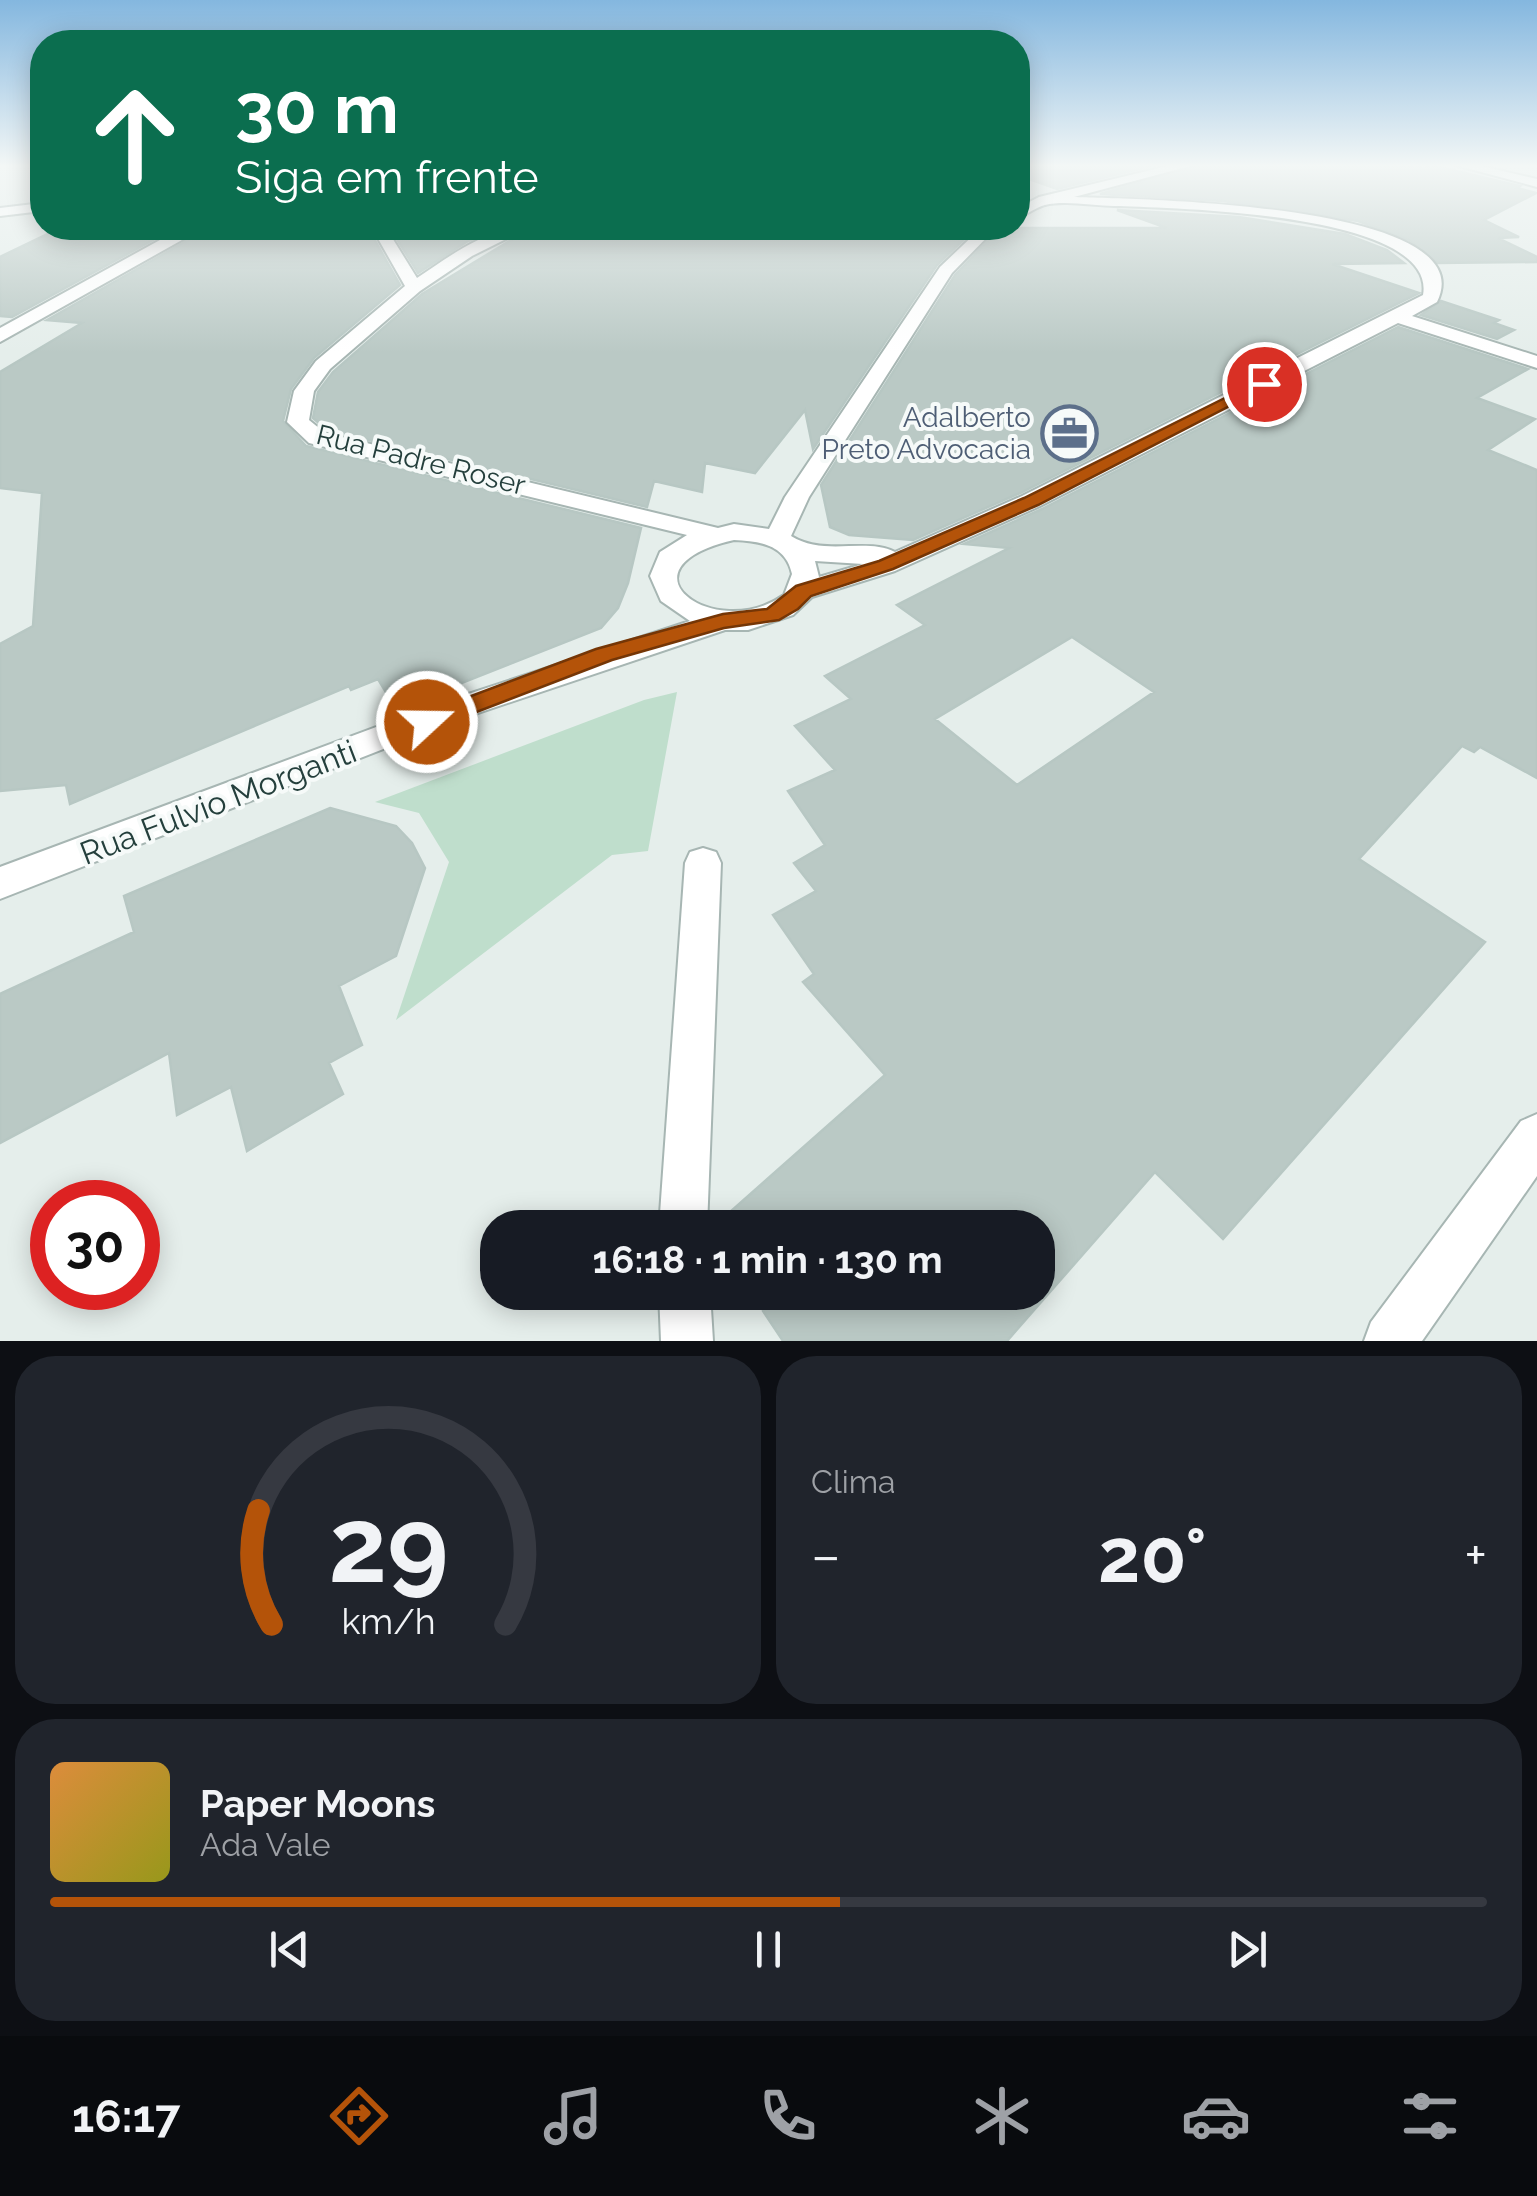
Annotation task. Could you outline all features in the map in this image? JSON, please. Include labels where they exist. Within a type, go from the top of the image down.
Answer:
[{"type":"street","points":[[803,591],[886,565],[1031,502],[1431,298],[1429,267],[1407,250],[1354,228]]},
{"type":"street","points":[[0,336],[164,240]]},
{"type":"street","points":[[386,240],[414,287]]},
{"type":"street","name":"Rua Padre Roser","points":[[494,240],[466,253],[414,287],[323,365],[298,406],[298,422],[305,432],[317,438],[723,533]]},
{"type":"street","points":[[785,544],[804,562],[808,576],[803,591],[791,604],[772,615],[723,621],[698,616],[679,607],[666,594],[661,580],[672,554],[690,541],[778,512],[797,496],[946,270],[977,240]]},
{"type":"street","points":[[1397,317],[1537,362]]},
{"type":"street","points":[[785,544],[797,496]]},
{"type":"street","name":"Rua Padre Roser","points":[[613,507],[672,554]]},
{"type":"street","points":[[723,533],[853,557],[912,552]]},
{"type":"street","name":"Rua Fulvio Morganti","points":[[604,654],[649,621],[666,594]]},
{"type":"street","name":"Rua Fulvio Morganti","points":[[0,882],[160,826],[604,654],[723,621]]},
{"type":"street","points":[[684,1210],[703,863]]},
{"type":"street","points":[[1390,1341],[1537,1137]]},
{"type":"street","points":[[685,1310],[687,1341]]},
{"type":"green space","points":[[677,692],[648,851],[612,855],[396,1020],[449,862],[419,813],[375,802],[644,700]]},
{"type":"building","points":[[1030,228],[1305,228],[1345,234],[1387,250],[1404,263],[1332,264],[1419,293],[1020,493],[913,540],[849,535],[830,527],[821,485],[955,275],[989,240],[1030,240]]},
{"type":"building","points":[[1376,228],[1500,228],[1519,237],[1498,238],[1537,257],[1537,262],[1437,263],[1409,240]]},
{"type":"building","points":[[35,240],[153,240],[12,317],[0,316],[0,257]]},
{"type":"building","points":[[188,240],[375,240],[400,285],[314,358],[291,389],[283,421],[306,446],[641,528],[618,608],[601,628],[396,709],[378,679],[351,690],[349,686],[70,804],[66,785],[0,791],[0,644],[33,626],[42,493],[0,488],[0,372],[82,323],[47,320]]},
{"type":"building","points":[[397,240],[471,240],[468,241],[418,273]]},
{"type":"building","points":[[511,240],[963,240],[937,265],[813,449],[805,410],[755,473],[705,463],[702,492],[654,481],[647,507],[327,430],[313,418],[318,392],[333,372],[422,294]]},
{"type":"building","points":[[1441,301],[1499,320],[1494,323],[1514,330],[1497,339],[1421,315]]},
{"type":"building","points":[[1398,327],[1528,369],[1477,398],[1535,419],[1488,450],[1537,470],[1537,778],[1480,747],[1474,752],[1462,746],[1359,859],[1485,942],[1223,1239],[1155,1172],[1055,1286],[1055,1210],[732,1210],[885,1075],[803,982],[814,974],[773,915],[816,891],[794,863],[825,845],[788,791],[835,770],[795,726],[851,699],[825,676],[925,625],[897,605],[1009,548],[964,544],[1042,509]],"holes":[[[1072,637],[1154,692],[1017,785],[935,719]]]},
{"type":"building","points":[[330,808],[396,826],[412,843],[425,868],[396,956],[339,986],[362,1045],[329,1063],[343,1094],[247,1151],[231,1087],[177,1115],[169,1053],[0,1143],[0,994],[134,932],[124,896]]},
{"type":"building","points":[[1034,1310],[1007,1341],[783,1341],[763,1311]]},
{"type":"place","name":"Adalberto Preto Advocacia","points":[[1070,433]]},
{"type":"route","points":[[427,722],[604,654],[723,621],[772,615],[803,591],[886,565],[1031,502],[1264,384]]}]
